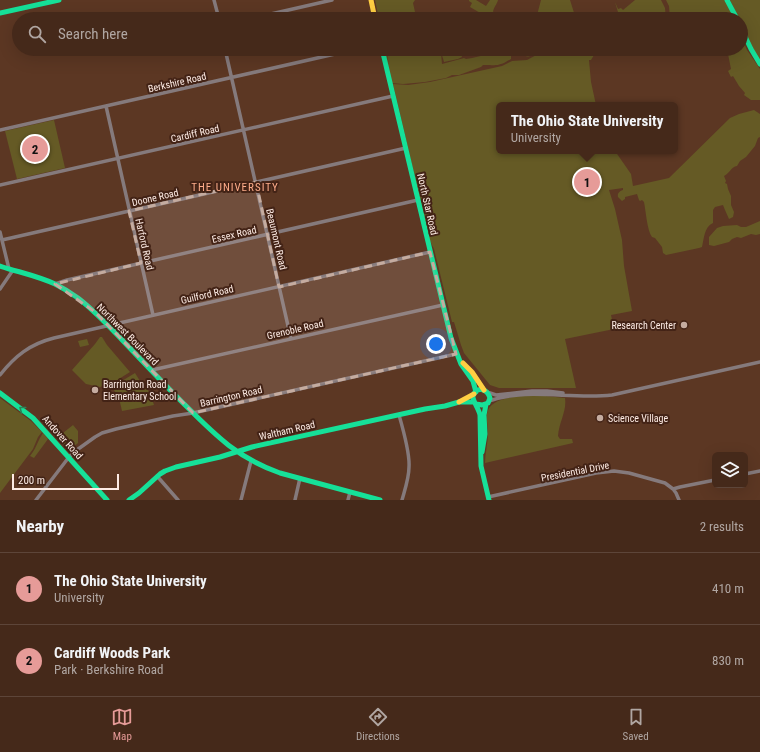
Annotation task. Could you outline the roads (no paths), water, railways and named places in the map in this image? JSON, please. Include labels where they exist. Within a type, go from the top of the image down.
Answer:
[{"type":"street","points":[[0,13],[59,0]]},
{"type":"street","points":[[214,0],[217,12]]},
{"type":"street","points":[[280,12],[332,0]]},
{"type":"street","points":[[371,0],[374,12]]},
{"type":"street","points":[[727,0],[733,12]]},
{"type":"street","points":[[748,43],[760,64]]},
{"type":"street","name":"Beaumont Road","points":[[227,56],[291,339]]},
{"type":"street","name":"Berkshire Road","points":[[0,130],[327,56]]},
{"type":"street","name":"North Star Road","points":[[384,56],[452,342],[456,354],[474,381],[475,393]]},
{"type":"street","name":"Cardiff Road","points":[[0,185],[393,96]]},
{"type":"street","name":"Harford Road","points":[[106,106],[153,315]]},
{"type":"street","name":"Doone Road","points":[[2,240],[406,148]]},
{"type":"street","name":"Essex Road","points":[[55,284],[418,200]]},
{"type":"street","points":[[0,232],[11,270],[0,289]]},
{"type":"street","name":"Guilford Road","points":[[0,376],[17,357],[36,344],[54,338],[430,252]]},
{"type":"street","name":"Northwest Boulevard","points":[[0,266],[41,278],[55,284],[81,300],[108,325],[216,436],[236,452],[267,468],[380,500]]},
{"type":"street","name":"Grenoble Road","points":[[152,370],[443,305]]},
{"type":"street","name":"Barrington Road","points":[[36,500],[69,456],[89,440],[102,433],[456,354]]},
{"type":"street","name":"North Star Road","points":[[461,362],[469,368],[485,391]]},
{"type":"street","points":[[475,403],[481,406],[504,397],[532,394],[588,396],[612,395],[760,362]]},
{"type":"street","points":[[489,499],[481,465],[480,414],[473,398],[475,393],[480,390],[496,395],[547,391],[568,395]]},
{"type":"street","points":[[481,459],[485,434],[484,415],[489,396],[485,391]]},
{"type":"street","name":"Andover Road","points":[[0,393],[33,418],[69,456],[107,500]]},
{"type":"street","name":"Waltham Road","points":[[459,402],[475,393]]},
{"type":"street","name":"Waltham Road","points":[[129,500],[137,495],[157,476],[178,466],[252,447],[459,402],[475,403]]},
{"type":"street","points":[[399,415],[410,464],[402,500]]},
{"type":"street","points":[[241,500],[252,461]]},
{"type":"street","name":"Presidential Drive","points":[[489,499],[608,471],[624,472],[659,481],[665,483],[673,489]]},
{"type":"street","points":[[748,473],[760,471]]},
{"type":"street","points":[[157,476],[178,500]]},
{"type":"street","points":[[295,500],[300,478]]},
{"type":"street","points":[[679,500],[673,489],[681,486],[712,481]]},
{"type":"street","points":[[348,500],[350,492]]},
{"type":"place","name":"Cardiff Woods Park","points":[[35,149]]},
{"type":"place","name":"The Ohio State University","points":[[587,182]]},
{"type":"place","name":"Research Center","points":[[684,325]]},
{"type":"place","name":"Barrington Road Elementary School","points":[[95,390]]},
{"type":"place","name":"Science Village","points":[[600,418]]},
{"type":"district","name":"THE UNIVERSITY","points":[[235,187]]}]
